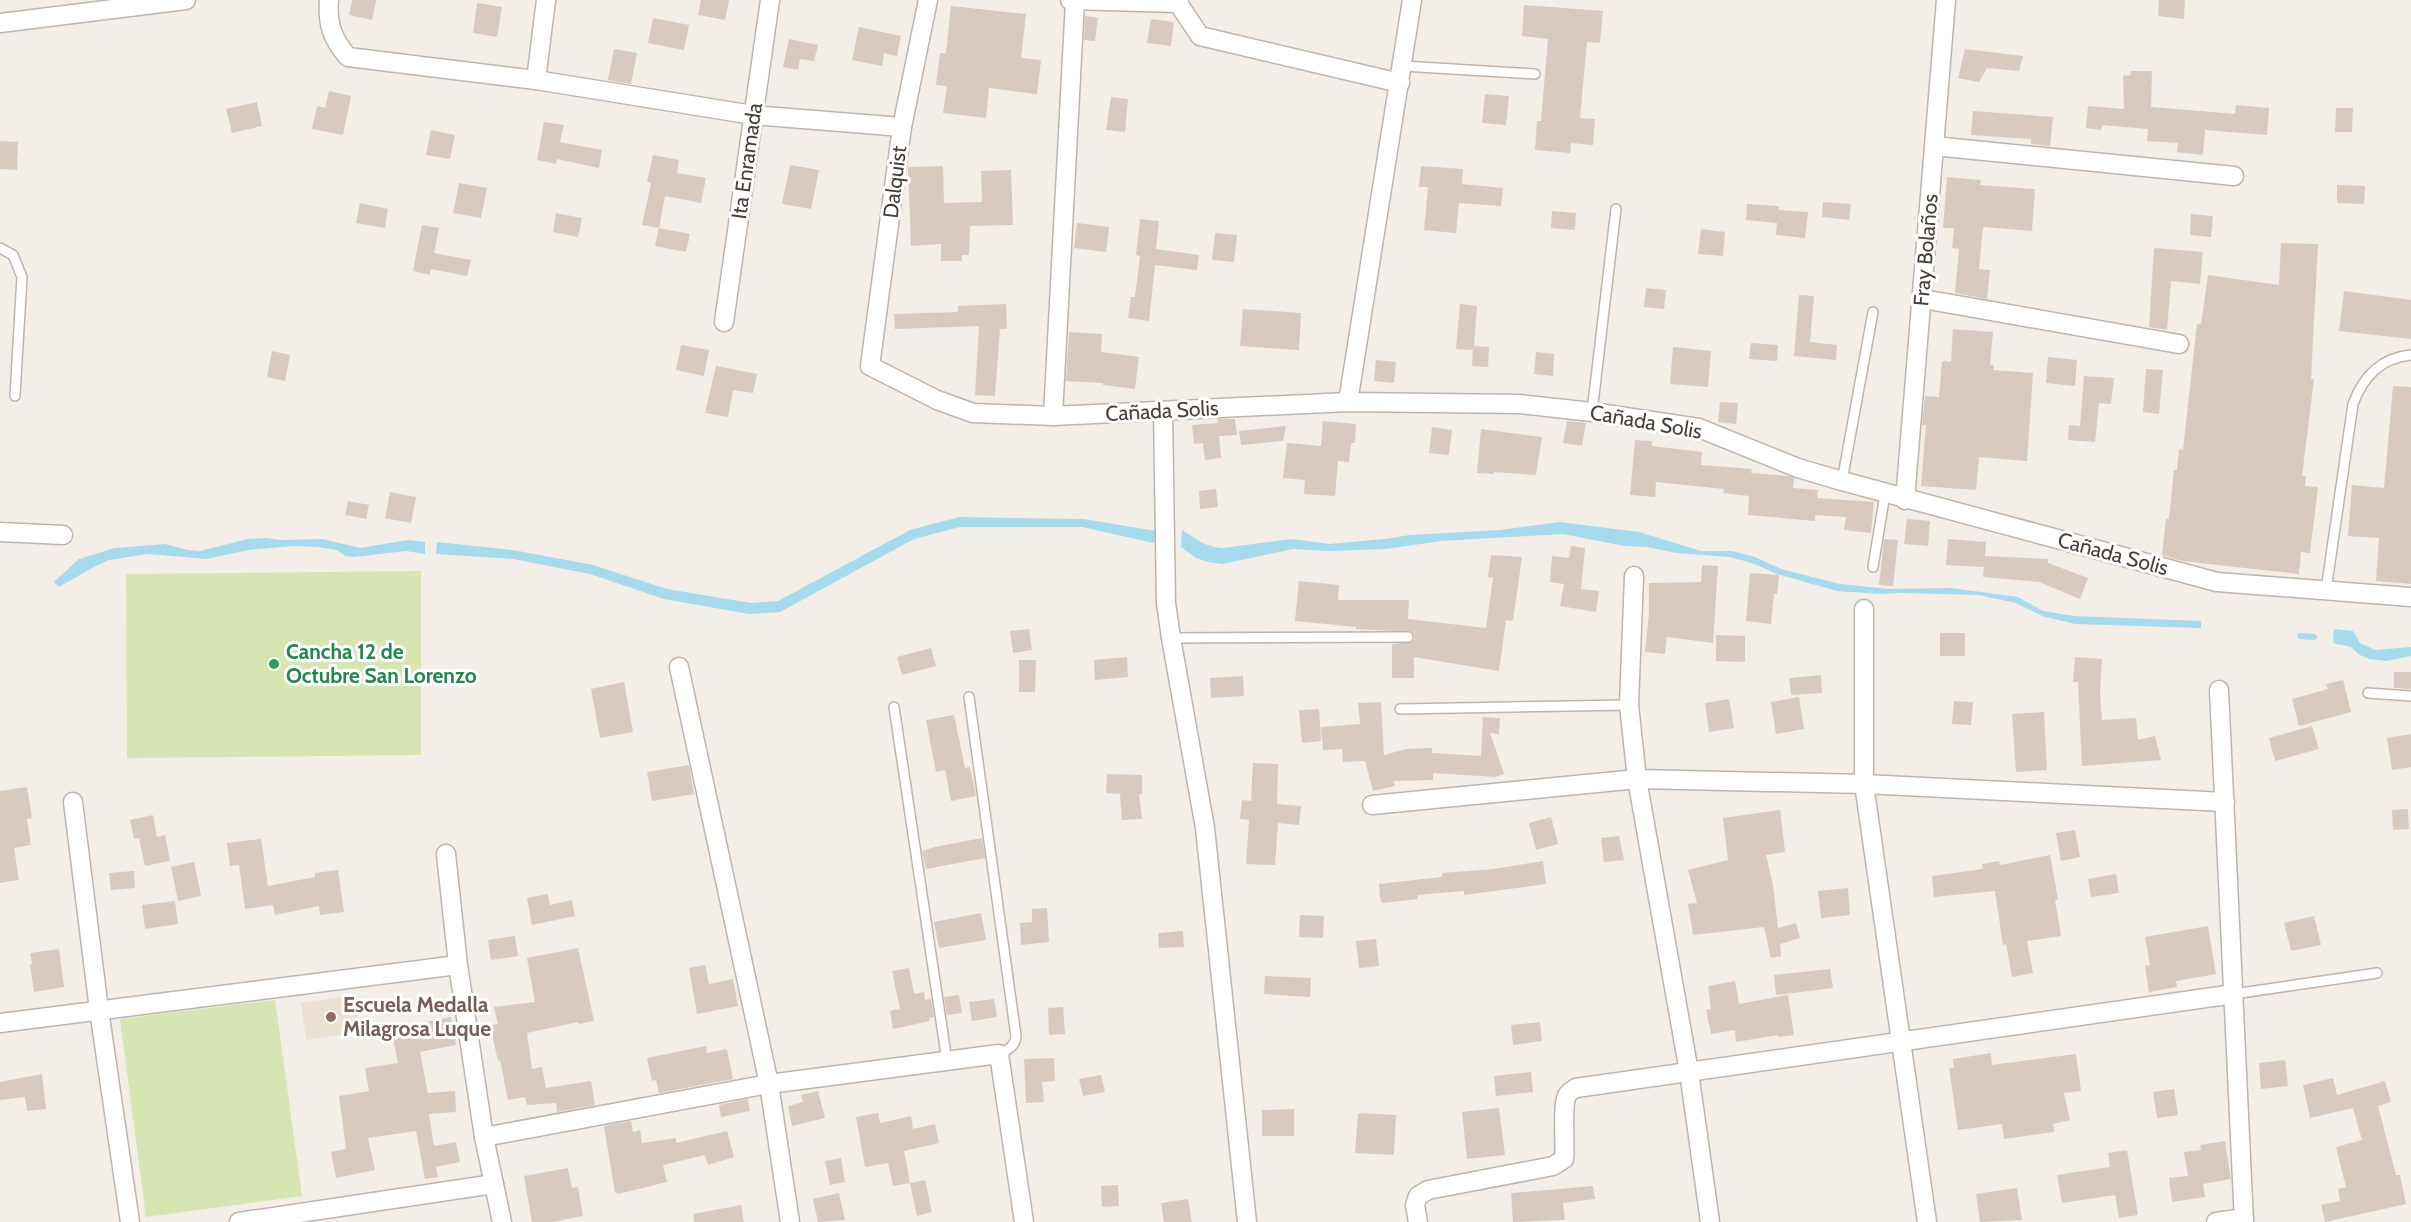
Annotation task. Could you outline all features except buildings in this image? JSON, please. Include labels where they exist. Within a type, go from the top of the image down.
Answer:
[{"type":"street","points":[[0,23],[186,0]]},
{"type":"street","points":[[329,0],[328,18],[335,42],[348,57],[536,80],[753,115],[902,127]]},
{"type":"street","points":[[536,80],[546,0]]},
{"type":"street","name":"Ita Enramada","points":[[724,322],[770,0]]},
{"type":"street","name":"Dalquist","points":[[870,366],[902,127],[928,0]]},
{"type":"street","points":[[1053,416],[1073,0],[1179,2],[1200,36],[1402,74]]},
{"type":"street","points":[[1348,402],[1412,0]]},
{"type":"street","name":"Fray Bolaños","points":[[1905,500],[1946,0]]},
{"type":"street","points":[[1934,146],[2234,176]]},
{"type":"street","points":[[1923,299],[2179,344]]},
{"type":"street","name":"Cañada Solis","points":[[870,366],[937,400],[973,413],[1053,416],[1348,402],[1520,404],[1699,428],[1798,468],[1905,500],[2217,582],[2411,597]]},
{"type":"street","points":[[1163,411],[1165,587],[1170,638],[1205,828],[1247,1222]]},
{"type":"street","points":[[0,532],[63,535]]},
{"type":"street","points":[[1634,576],[1629,705],[1636,779],[1689,1072],[1710,1222]]},
{"type":"street","points":[[1864,609],[1864,783],[1927,1222]]},
{"type":"street","points":[[679,667],[768,1084],[790,1222]]},
{"type":"street","points":[[2216,1222],[2244,1220],[2219,690]]},
{"type":"street","points":[[1372,805],[1636,779],[1864,783],[2225,802]]},
{"type":"street","points":[[73,802],[99,1010],[130,1222]]},
{"type":"street","points":[[447,854],[458,965],[484,1137],[502,1222]]},
{"type":"street","points":[[0,1023],[458,965]]},
{"type":"street","points":[[1418,1222],[1415,1205],[1418,1196],[1428,1190],[1553,1166],[1564,1159],[1565,1103],[1567,1095],[1576,1088],[2234,994]]},
{"type":"street","points":[[484,1137],[768,1084],[999,1054],[1024,1222]]},
{"type":"street","points":[[239,1222],[494,1184]]},
{"type":"lane","points":[[1402,74],[1534,74]]},
{"type":"lane","points":[[1592,412],[1616,209]]},
{"type":"lane","points":[[0,248],[13,255],[22,277],[15,396]]},
{"type":"lane","points":[[1842,481],[1873,312]]},
{"type":"lane","points":[[2326,590],[2353,404],[2360,386],[2370,374],[2391,359],[2411,355]]},
{"type":"lane","points":[[1873,567],[1885,494]]},
{"type":"lane","points":[[1170,638],[1408,637]]},
{"type":"lane","points":[[2368,693],[2411,696]]},
{"type":"lane","points":[[969,697],[1016,1036],[1016,1041],[999,1054]]},
{"type":"lane","points":[[1400,709],[1629,705]]},
{"type":"lane","points":[[894,707],[947,1061]]},
{"type":"lane","points":[[2234,994],[2377,973]]},
{"type":"shaded area","name":"Escuela Medalla Milagrosa Luque","points":[[355,995],[360,1032],[306,1040],[301,1003]]},
{"type":"green space","name":"Cancha 12 de Octubre San Lorenzo","points":[[421,571],[421,755],[127,758],[126,574]]},
{"type":"green space","points":[[275,1000],[302,1196],[146,1217],[120,1019]]},
{"type":"water","points":[[959,517],[1084,519],[1156,531],[1154,543],[1082,527],[960,527],[914,539],[780,612],[749,614],[664,599],[590,574],[513,559],[436,554],[437,542],[513,550],[593,565],[667,589],[751,603],[778,601],[910,530]]},
{"type":"water","points":[[1560,522],[1639,532],[1701,551],[1732,551],[1755,557],[1781,569],[1840,584],[1889,589],[1951,588],[2018,597],[2043,611],[2074,616],[2201,621],[2201,628],[2075,624],[2042,616],[2016,603],[1979,595],[1837,591],[1777,574],[1752,563],[1730,557],[1624,546],[1563,534],[1441,541],[1386,549],[1329,551],[1293,549],[1222,564],[1196,558],[1181,547],[1182,530],[1206,544],[1223,548],[1292,539],[1329,544],[1410,535],[1500,530]]},
{"type":"water","points":[[248,539],[323,539],[360,548],[408,540],[425,542],[425,554],[406,551],[354,557],[345,556],[337,550],[294,546],[248,550],[207,559],[147,554],[109,560],[59,587],[54,582],[79,559],[115,548],[165,544],[200,551]]},
{"type":"water","points":[[2334,629],[2353,631],[2360,643],[2375,650],[2411,647],[2411,656],[2386,661],[2369,659],[2351,647],[2333,643]]},
{"type":"waterway","points":[[2300,636],[2314,637]]},
{"type":"place","name":"Cancha 12 de Octubre San Lorenzo","points":[[274,664]]},
{"type":"place","name":"Escuela Medalla Milagrosa Luque","points":[[331,1017]]}]
